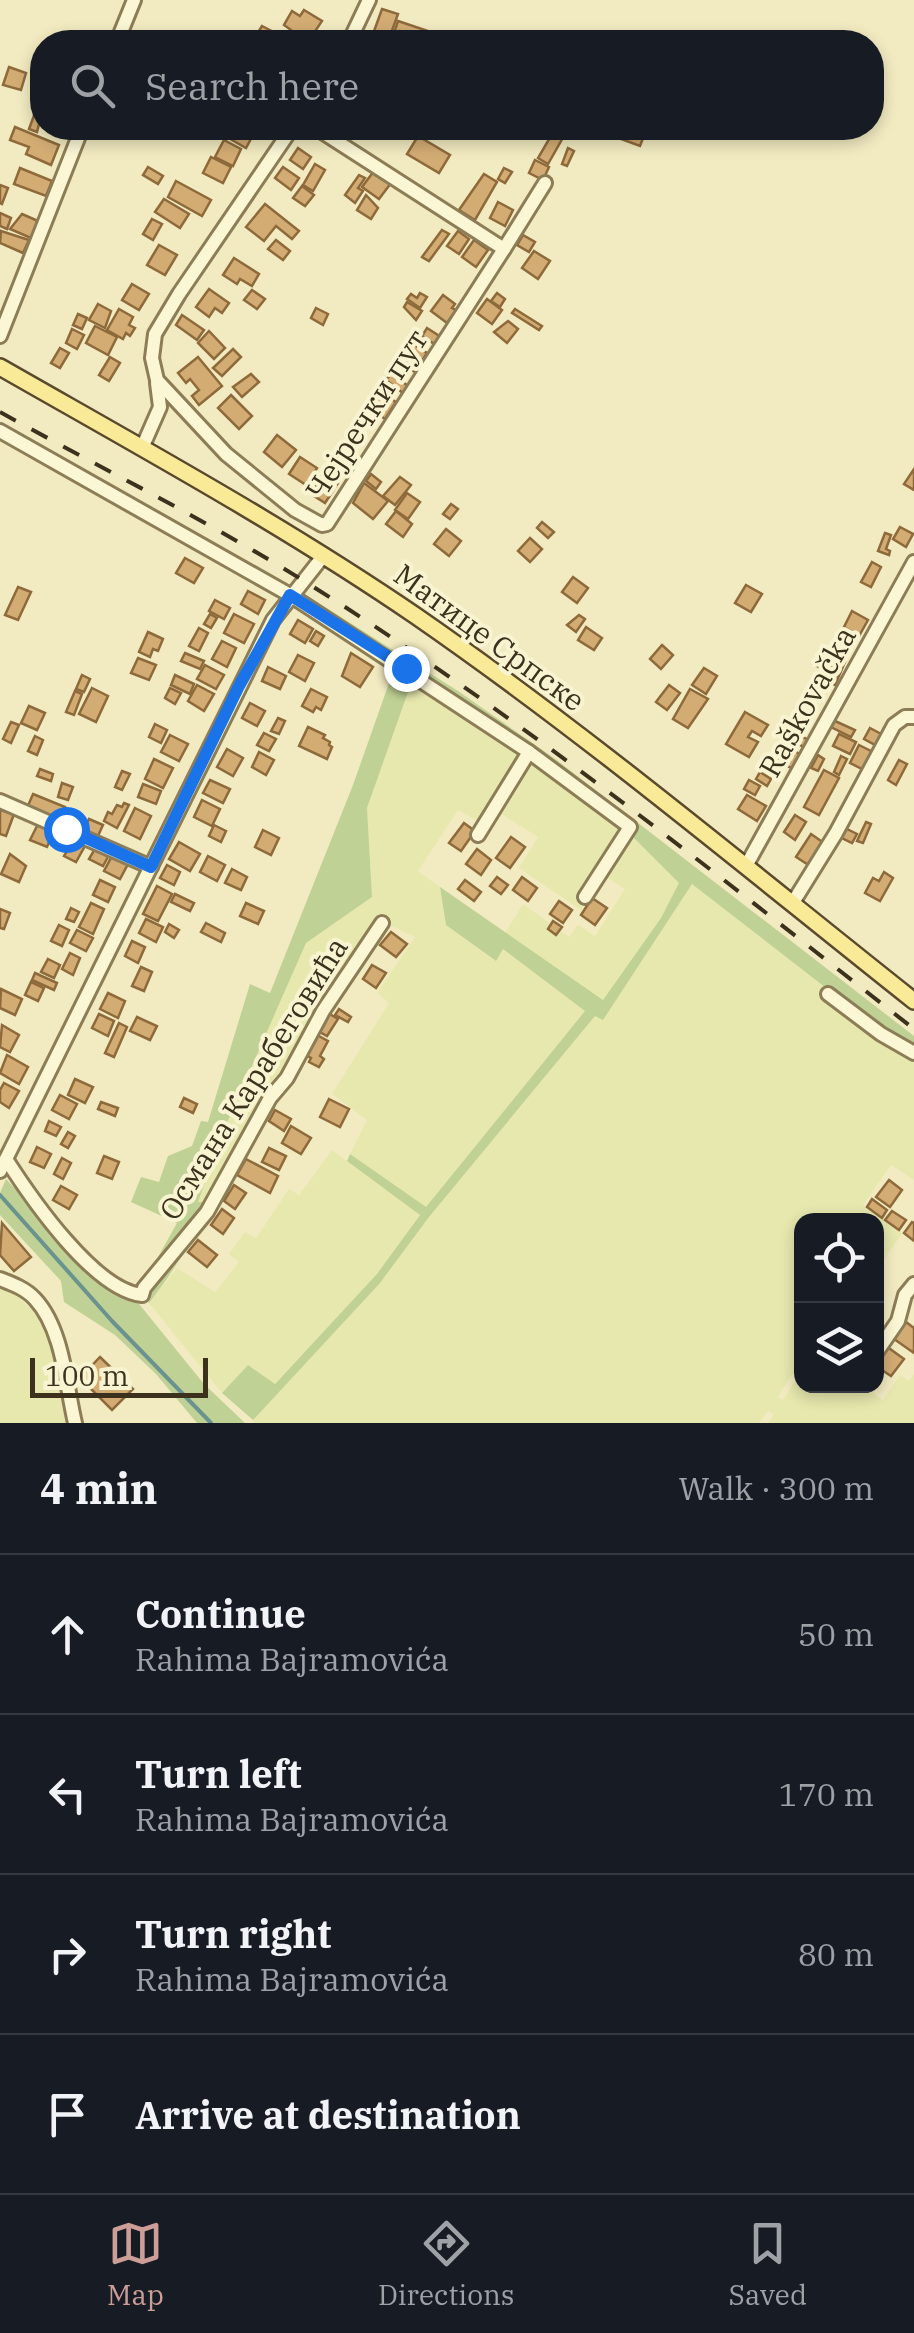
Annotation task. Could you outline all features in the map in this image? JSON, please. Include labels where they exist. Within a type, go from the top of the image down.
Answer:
[{"type":"main road","name":"Матице Српске","points":[[0,367],[324,556],[475,658],[914,1001]]},
{"type":"street","points":[[122,30],[134,0]]},
{"type":"street","points":[[355,30],[369,0]]},
{"type":"street","points":[[0,336],[77,140]]},
{"type":"street","points":[[142,448],[160,406],[151,349],[155,334],[284,140]]},
{"type":"street","points":[[335,140],[504,248]]},
{"type":"street","name":"Чејречки пут","points":[[157,380],[226,454],[295,510],[317,523],[327,524],[545,183]]},
{"type":"street","points":[[0,431],[290,595],[529,752],[630,827],[585,896]]},
{"type":"street","points":[[3,1165],[239,686],[290,595],[324,556]]},
{"type":"street","name":"Raškovačka","points":[[746,866],[914,562]]},
{"type":"street","points":[[792,904],[836,833],[894,725],[914,717]]},
{"type":"street","points":[[478,836],[529,752]]},
{"type":"street","points":[[0,801],[151,867]]},
{"type":"street","name":"Османа Карабеговића","points":[[3,1165],[38,1209],[93,1266],[126,1291],[142,1295],[207,1212],[270,1098],[382,923]]},
{"type":"street","points":[[828,994],[881,1034],[914,1053]]},
{"type":"street","points":[[0,1279],[21,1288],[44,1312],[56,1343],[75,1423]]},
{"type":"street","points":[[884,1342],[914,1284]]},
{"type":"green space","points":[[306,595],[458,691],[554,758],[914,1036],[914,1051],[892,1039],[692,884],[603,1020],[595,1016],[429,1217],[380,1283],[253,1420],[222,1393],[248,1365],[275,1384],[377,1274],[420,1215],[347,1161],[350,1154],[426,1207],[585,1011],[503,949],[496,961],[446,925],[440,887],[603,1000],[661,918],[679,883],[626,830],[630,824],[302,603]]},
{"type":"green space","points":[[394,669],[413,678],[367,808],[372,897],[306,943],[222,1134],[198,1202],[205,1202],[262,1110],[196,1233],[149,1303],[138,1293],[177,1223],[131,1202],[141,1177],[159,1182],[168,1156],[192,1146],[201,1121],[208,1122],[250,984],[270,993],[353,785]]},
{"type":"green space","points":[[413,678],[626,830],[680,883],[661,918],[603,1000],[505,933],[523,904],[569,937],[578,925],[595,936],[625,889],[603,875],[581,910],[519,868],[538,837],[495,810],[485,825],[458,810],[418,871],[440,887],[446,925],[495,961],[503,948],[586,1010],[425,1208],[350,1154],[367,1120],[332,1094],[389,1003],[377,993],[415,937],[386,923],[204,1203],[197,1202],[222,1134],[306,943],[372,897],[367,808]]},
{"type":"green space","points":[[692,883],[825,985],[830,1002],[894,1049],[914,1058],[914,1180],[891,1165],[863,1205],[874,1213],[794,1213],[794,1371],[778,1397],[783,1400],[794,1382],[794,1393],[872,1393],[883,1400],[900,1375],[909,1381],[914,1374],[914,1423],[768,1423],[774,1414],[768,1411],[759,1423],[254,1423],[278,1389],[380,1283],[429,1217],[596,1015],[603,1019]]},
{"type":"green space","points":[[332,1150],[420,1214],[378,1274],[274,1384],[248,1365],[222,1393],[149,1303],[177,1268],[215,1292],[239,1262],[229,1254],[245,1232],[256,1238],[289,1189],[299,1195]]},
{"type":"green space","points":[[6,1179],[106,1286],[139,1304],[204,1384],[245,1423],[197,1423],[156,1374],[115,1335],[64,1302],[61,1281],[0,1215],[0,1193]]},
{"type":"green space","points":[[884,1221],[902,1234],[884,1259]]},
{"type":"green space","points":[[0,1288],[13,1292],[48,1332],[69,1423],[0,1423]]},
{"type":"building","points":[[382,9],[398,14],[392,30],[374,30]]},
{"type":"building","points":[[304,10],[322,21],[316,30],[291,30],[284,25],[292,11],[300,16]]},
{"type":"building","points":[[398,21],[425,30],[395,30]]},
{"type":"building","points":[[9,67],[26,73],[21,90],[3,85]]},
{"type":"building","points":[[15,127],[30,133],[30,140],[59,145],[51,165],[26,154],[29,147],[10,140]]},
{"type":"building","points":[[224,140],[241,149],[233,166],[215,157]]},
{"type":"building","points":[[232,140],[250,140],[246,148]]},
{"type":"building","points":[[416,140],[425,140],[450,155],[439,173],[407,154]]},
{"type":"building","points":[[549,140],[562,140],[548,164],[538,158]]},
{"type":"building","points":[[298,148],[311,157],[303,169],[290,160]]},
{"type":"building","points":[[568,148],[574,151],[567,166],[562,164]]},
{"type":"building","points":[[211,157],[231,167],[223,183],[203,173]]},
{"type":"building","points":[[535,160],[549,167],[543,180],[529,173]]},
{"type":"building","points":[[315,164],[325,170],[313,191],[303,185]]},
{"type":"building","points":[[148,167],[163,176],[158,184],[143,175]]},
{"type":"building","points":[[283,167],[299,178],[291,190],[275,178]]},
{"type":"building","points":[[20,168],[52,181],[46,196],[14,184]]},
{"type":"building","points":[[504,168],[512,172],[505,183],[498,179]]},
{"type":"building","points":[[374,171],[391,183],[379,199],[362,187]]},
{"type":"building","points":[[484,174],[497,182],[475,220],[459,210]]},
{"type":"building","points":[[359,175],[365,178],[355,203],[345,195]]},
{"type":"building","points":[[176,181],[211,200],[202,216],[168,197]]},
{"type":"building","points":[[0,185],[8,188],[2,204],[0,203]]},
{"type":"building","points":[[302,186],[314,195],[305,206],[293,198]]},
{"type":"building","points":[[366,195],[378,208],[371,219],[357,210]]},
{"type":"building","points":[[164,199],[189,214],[180,228],[155,212]]},
{"type":"building","points":[[498,202],[513,210],[505,226],[490,218]]},
{"type":"building","points":[[265,204],[299,231],[292,239],[276,226],[264,241],[246,227]]},
{"type":"building","points":[[0,213],[11,218],[7,229],[0,226]]},
{"type":"building","points":[[22,214],[38,221],[31,238],[10,229]]},
{"type":"building","points":[[152,219],[162,224],[153,240],[143,234]]},
{"type":"building","points":[[442,230],[449,234],[429,261],[422,257]]},
{"type":"building","points":[[1,231],[29,240],[23,253],[0,243]]},
{"type":"building","points":[[458,231],[469,239],[459,254],[447,246]]},
{"type":"building","points":[[523,235],[535,242],[529,252],[517,245]]},
{"type":"building","points":[[276,240],[290,251],[283,260],[268,249]]},
{"type":"building","points":[[474,240],[488,250],[476,267],[462,257]]},
{"type":"building","points":[[159,245],[177,255],[165,275],[147,265]]},
{"type":"building","points":[[534,251],[550,261],[538,279],[522,268]]},
{"type":"building","points":[[234,258],[259,274],[252,286],[240,279],[237,284],[223,275]]},
{"type":"building","points":[[132,284],[149,294],[139,310],[122,300]]},
{"type":"building","points":[[209,289],[229,303],[222,313],[215,308],[209,317],[196,307]]},
{"type":"building","points":[[252,290],[265,299],[257,309],[244,300]]},
{"type":"building","points":[[420,293],[427,297],[420,308],[407,299],[411,294],[417,298]]},
{"type":"building","points":[[497,293],[505,299],[500,307],[491,301]]},
{"type":"building","points":[[443,295],[455,304],[452,308],[456,310],[447,323],[431,311]]},
{"type":"building","points":[[487,299],[502,310],[492,324],[477,313]]},
{"type":"building","points":[[407,302],[422,311],[416,320],[404,307]]},
{"type":"building","points":[[98,304],[111,311],[105,328],[89,320]]},
{"type":"building","points":[[316,308],[328,314],[323,325],[311,318]]},
{"type":"building","points":[[119,309],[133,317],[129,325],[135,328],[123,339],[107,330]]},
{"type":"building","points":[[515,309],[542,326],[539,330],[512,313]]},
{"type":"building","points":[[78,314],[87,318],[82,329],[73,325]]},
{"type":"building","points":[[182,315],[204,330],[197,340],[176,325]]},
{"type":"building","points":[[508,321],[518,329],[507,343],[494,332]]},
{"type":"building","points":[[95,326],[117,337],[108,355],[86,343]]},
{"type":"building","points":[[427,328],[444,339],[439,347],[422,336]]},
{"type":"building","points":[[72,329],[84,335],[77,349],[66,343]]},
{"type":"building","points":[[209,331],[225,348],[214,359],[198,343]]},
{"type":"building","points":[[413,344],[427,353],[415,372],[401,363]]},
{"type":"building","points":[[60,348],[69,353],[60,368],[51,363]]},
{"type":"building","points":[[233,349],[241,357],[222,376],[213,368]]},
{"type":"building","points":[[110,357],[120,363],[109,381],[99,375]]},
{"type":"building","points":[[198,357],[222,386],[199,405],[192,396],[199,390],[178,373]]},
{"type":"building","points":[[392,373],[409,387],[404,394],[386,380]]},
{"type":"building","points":[[251,374],[259,382],[242,397],[233,387]]},
{"type":"building","points":[[382,393],[396,402],[385,419],[371,409]]},
{"type":"building","points":[[231,395],[252,416],[239,429],[218,408]]},
{"type":"building","points":[[277,435],[296,450],[282,467],[264,452]]},
{"type":"building","points":[[300,457],[317,468],[306,485],[289,474]]},
{"type":"building","points":[[339,461],[346,466],[337,478],[325,469],[329,463],[337,465]]},
{"type":"building","points":[[914,469],[914,490],[904,484]]},
{"type":"building","points":[[323,473],[338,483],[334,489],[319,479]]},
{"type":"building","points":[[371,474],[381,482],[376,489],[366,481]]},
{"type":"building","points":[[400,477],[411,485],[395,505],[383,496]]},
{"type":"building","points":[[319,481],[333,491],[325,503],[311,494]]},
{"type":"building","points":[[364,483],[388,501],[373,519],[353,503]]},
{"type":"building","points":[[407,493],[420,502],[408,519],[395,510]]},
{"type":"building","points":[[451,504],[458,509],[450,519],[443,514]]},
{"type":"building","points":[[396,511],[412,524],[403,537],[386,524]]},
{"type":"building","points":[[542,522],[554,532],[548,538],[537,528]]},
{"type":"building","points":[[900,527],[913,534],[906,547],[893,539]]},
{"type":"building","points":[[446,529],[461,541],[449,556],[434,544]]},
{"type":"building","points":[[885,533],[891,535],[886,549],[889,555],[878,551]]},
{"type":"building","points":[[530,538],[542,549],[530,562],[518,551]]},
{"type":"building","points":[[185,558],[203,568],[194,583],[176,573]]},
{"type":"building","points":[[872,562],[881,567],[871,587],[861,582]]},
{"type":"building","points":[[573,577],[588,588],[577,603],[562,592]]},
{"type":"building","points":[[746,585],[762,594],[751,612],[735,603]]},
{"type":"building","points":[[18,587],[31,592],[18,620],[5,615]]},
{"type":"building","points":[[248,591],[265,600],[258,614],[241,604]]},
{"type":"building","points":[[215,600],[230,608],[224,619],[209,611]]},
{"type":"building","points":[[852,611],[868,620],[859,636],[844,627]]},
{"type":"building","points":[[210,614],[217,618],[211,628],[204,624]]},
{"type":"building","points":[[234,614],[254,624],[244,643],[224,633]]},
{"type":"building","points":[[579,615],[585,619],[576,632],[567,625]]},
{"type":"building","points":[[298,620],[313,629],[305,643],[290,634]]},
{"type":"building","points":[[586,627],[602,638],[594,650],[578,640]]},
{"type":"building","points":[[199,628],[208,633],[199,651],[189,646]]},
{"type":"building","points":[[316,631],[324,636],[318,646],[310,641]]},
{"type":"building","points":[[148,632],[163,639],[150,657],[139,652]]},
{"type":"building","points":[[222,641],[236,648],[227,667],[212,659]]},
{"type":"building","points":[[662,645],[673,655],[661,669],[650,659]]},
{"type":"building","points":[[824,646],[829,649],[819,667],[813,664]]},
{"type":"building","points":[[185,653],[204,661],[200,669],[181,661]]},
{"type":"building","points":[[351,653],[373,667],[360,687],[342,676]]},
{"type":"building","points":[[298,655],[314,663],[305,681],[289,672]]},
{"type":"building","points":[[830,656],[845,662],[835,685],[820,678]]},
{"type":"building","points":[[138,658],[156,665],[149,680],[131,673]]},
{"type":"building","points":[[205,665],[224,675],[216,689],[197,679]]},
{"type":"building","points":[[268,667],[286,676],[280,689],[262,681]]},
{"type":"building","points":[[704,668],[717,676],[706,694],[692,685]]},
{"type":"building","points":[[82,675],[90,679],[84,692],[76,689]]},
{"type":"building","points":[[175,675],[194,684],[190,694],[171,685]]},
{"type":"building","points":[[197,685],[214,694],[204,711],[188,701]]},
{"type":"building","points":[[669,685],[680,693],[667,710],[656,702]]},
{"type":"building","points":[[92,688],[108,696],[96,722],[79,714]]},
{"type":"building","points":[[170,688],[181,693],[175,704],[165,698]]},
{"type":"building","points":[[311,689],[327,697],[321,710],[316,707],[313,712],[302,706]]},
{"type":"building","points":[[690,689],[708,699],[688,728],[673,719]]},
{"type":"building","points":[[75,691],[82,694],[74,715],[66,712]]},
{"type":"building","points":[[250,703],[265,711],[257,726],[242,718]]},
{"type":"building","points":[[29,706],[45,713],[37,730],[21,723]]},
{"type":"building","points":[[745,712],[768,725],[761,736],[752,731],[748,737],[758,742],[749,757],[726,744]]},
{"type":"building","points":[[278,718],[285,721],[279,734],[271,731]]},
{"type":"building","points":[[835,721],[855,730],[851,737],[831,727]]},
{"type":"building","points":[[11,722],[19,725],[11,743],[3,739]]},
{"type":"building","points":[[155,724],[167,730],[161,743],[149,737]]},
{"type":"building","points":[[308,727],[330,742],[327,759],[299,746]]},
{"type":"building","points":[[870,728],[883,735],[877,746],[864,739]]},
{"type":"building","points":[[264,733],[276,739],[269,751],[257,745]]},
{"type":"building","points":[[796,733],[810,741],[806,748],[792,741]]},
{"type":"building","points":[[839,734],[856,742],[850,754],[833,746]]},
{"type":"building","points":[[170,735],[188,744],[179,761],[161,752]]},
{"type":"building","points":[[35,736],[43,740],[37,755],[28,751]]},
{"type":"building","points":[[859,745],[873,752],[864,770],[850,763]]},
{"type":"building","points":[[786,746],[801,755],[793,769],[778,761]]},
{"type":"building","points":[[227,749],[243,758],[233,776],[217,767]]},
{"type":"building","points":[[259,752],[274,760],[266,775],[252,767]]},
{"type":"building","points":[[818,755],[824,759],[818,771],[811,768]]},
{"type":"building","points":[[841,756],[847,759],[839,775],[834,772]]},
{"type":"building","points":[[154,759],[173,768],[163,788],[145,779]]},
{"type":"building","points":[[899,760],[907,764],[896,785],[888,780]]},
{"type":"building","points":[[40,769],[53,774],[51,781],[37,776]]},
{"type":"building","points":[[824,770],[839,778],[819,815],[804,807]]},
{"type":"building","points":[[122,771],[130,774],[122,790],[115,787]]},
{"type":"building","points":[[760,772],[771,779],[767,786],[756,779]]},
{"type":"building","points":[[210,780],[230,789],[223,803],[203,793]]},
{"type":"building","points":[[749,780],[760,786],[755,795],[744,789]]},
{"type":"building","points":[[62,783],[73,787],[68,800],[58,797]]},
{"type":"building","points":[[143,784],[161,791],[156,804],[138,797]]},
{"type":"building","points":[[33,794],[65,807],[59,822],[27,808]]},
{"type":"building","points":[[747,795],[766,806],[757,821],[738,809]]},
{"type":"building","points":[[202,800],[220,809],[212,826],[194,817]]},
{"type":"building","points":[[124,803],[129,805],[117,828],[104,821],[108,812],[112,814],[117,805],[122,807]]},
{"type":"building","points":[[135,808],[151,816],[140,839],[124,831]]},
{"type":"building","points":[[0,810],[14,814],[6,836],[0,834]]},
{"type":"building","points":[[795,815],[806,822],[795,840],[784,832]]},
{"type":"building","points":[[89,819],[103,825],[97,838],[83,832]]},
{"type":"building","points":[[866,822],[871,824],[863,843],[857,841]]},
{"type":"building","points":[[464,823],[475,831],[461,851],[449,843]]},
{"type":"building","points":[[38,824],[54,831],[47,847],[30,840]]},
{"type":"building","points":[[214,825],[226,831],[221,842],[209,836]]},
{"type":"building","points":[[847,829],[857,834],[852,843],[840,837]]},
{"type":"building","points":[[263,830],[279,838],[271,855],[255,847]]},
{"type":"building","points":[[811,834],[824,843],[810,866],[796,857]]},
{"type":"building","points":[[511,837],[525,847],[510,868],[496,858]]},
{"type":"building","points":[[75,838],[86,844],[76,862],[64,856]]},
{"type":"building","points":[[179,842],[200,854],[190,871],[169,859]]},
{"type":"building","points":[[96,847],[109,855],[103,866],[89,859]]},
{"type":"building","points":[[477,849],[491,860],[481,875],[466,864]]},
{"type":"building","points":[[10,854],[26,866],[19,882],[1,874]]},
{"type":"building","points":[[112,856],[128,864],[120,879],[104,871]]},
{"type":"building","points":[[208,856],[225,865],[217,881],[200,872]]},
{"type":"building","points":[[167,865],[180,872],[174,885],[160,878]]},
{"type":"building","points":[[232,869],[247,877],[241,890],[225,883]]},
{"type":"building","points":[[884,872],[893,878],[880,901],[865,893],[873,878],[879,881]]},
{"type":"building","points":[[497,877],[508,885],[501,894],[490,886]]},
{"type":"building","points":[[522,877],[537,888],[528,901],[513,890]]},
{"type":"building","points":[[100,880],[115,887],[108,902],[93,895]]},
{"type":"building","points":[[465,880],[481,892],[474,901],[458,889]]},
{"type":"building","points":[[157,886],[172,894],[158,921],[143,914]]},
{"type":"building","points":[[175,894],[194,903],[190,911],[171,902]]},
{"type":"building","points":[[592,898],[607,908],[595,925],[581,915]]},
{"type":"building","points":[[559,901],[572,910],[563,923],[550,914]]},
{"type":"building","points":[[91,903],[104,909],[93,934],[79,927]]},
{"type":"building","points":[[246,903],[264,911],[258,924],[240,916]]},
{"type":"building","points":[[71,908],[79,912],[74,922],[66,919]]},
{"type":"building","points":[[0,909],[10,913],[4,929],[0,928]]},
{"type":"building","points":[[146,919],[163,927],[156,942],[139,933]]},
{"type":"building","points":[[553,921],[562,927],[556,935],[548,929]]},
{"type":"building","points":[[206,923],[225,933],[221,942],[201,932]]},
{"type":"building","points":[[169,924],[179,930],[174,938],[165,932]]},
{"type":"building","points":[[59,925],[69,930],[62,946],[51,941]]},
{"type":"building","points":[[77,930],[93,938],[86,951],[70,943]]},
{"type":"building","points":[[391,932],[407,944],[396,957],[380,945]]},
{"type":"building","points":[[132,941],[145,947],[138,963],[125,956]]},
{"type":"building","points":[[70,953],[80,958],[73,975],[62,969]]},
{"type":"building","points":[[48,959],[60,965],[54,978],[41,972]]},
{"type":"building","points":[[372,965],[386,973],[376,988],[363,979]]},
{"type":"building","points":[[141,967],[152,972],[144,991],[132,986]]},
{"type":"building","points":[[35,973],[57,983],[54,990],[32,980]]},
{"type":"building","points":[[31,982],[44,988],[38,1001],[25,995]]},
{"type":"building","points":[[1,989],[22,999],[15,1015],[0,1008]]},
{"type":"building","points":[[108,993],[125,1001],[118,1018],[100,1009]]},
{"type":"building","points":[[339,1009],[351,1017],[348,1022],[335,1015]]},
{"type":"building","points":[[328,1013],[338,1019],[327,1036],[318,1031]]},
{"type":"building","points":[[99,1014],[114,1021],[108,1036],[92,1028]]},
{"type":"building","points":[[137,1017],[157,1026],[150,1040],[130,1031]]},
{"type":"building","points":[[119,1023],[127,1027],[114,1057],[105,1053]]},
{"type":"building","points":[[2,1025],[19,1035],[10,1052],[0,1047]]},
{"type":"building","points":[[317,1035],[328,1041],[319,1067],[309,1062],[311,1058],[306,1055]]},
{"type":"building","points":[[7,1055],[28,1067],[19,1084],[0,1073]]},
{"type":"building","points":[[75,1079],[93,1087],[85,1103],[68,1095]]},
{"type":"building","points":[[4,1083],[19,1091],[9,1108],[0,1102]]},
{"type":"building","points":[[60,1095],[77,1104],[69,1119],[52,1110]]},
{"type":"building","points":[[184,1098],[197,1104],[193,1113],[180,1107]]},
{"type":"building","points":[[329,1099],[349,1109],[340,1127],[320,1117]]},
{"type":"building","points":[[101,1102],[118,1108],[115,1116],[98,1109]]},
{"type":"building","points":[[275,1110],[291,1119],[284,1131],[269,1121]]},
{"type":"building","points":[[49,1121],[61,1127],[56,1136],[45,1131]]},
{"type":"building","points":[[291,1126],[311,1138],[301,1154],[282,1143]]},
{"type":"building","points":[[68,1132],[75,1136],[68,1148],[61,1144]]},
{"type":"building","points":[[37,1147],[51,1154],[44,1168],[30,1162]]},
{"type":"building","points":[[269,1148],[286,1156],[279,1170],[262,1162]]},
{"type":"building","points":[[104,1156],[119,1162],[112,1179],[97,1173]]},
{"type":"building","points":[[62,1158],[71,1163],[63,1179],[54,1174]]},
{"type":"building","points":[[246,1159],[278,1176],[270,1193],[237,1175]]},
{"type":"building","points":[[889,1180],[902,1190],[890,1207],[876,1197]]},
{"type":"building","points":[[234,1185],[246,1193],[235,1209],[224,1201]]},
{"type":"building","points":[[61,1186],[77,1195],[69,1209],[53,1200]]},
{"type":"building","points":[[872,1199],[887,1210],[884,1215],[867,1207]]},
{"type":"building","points":[[222,1209],[234,1218],[223,1234],[211,1225]]},
{"type":"building","points":[[892,1211],[906,1220],[899,1230],[885,1220]]},
{"type":"building","points":[[2,1223],[31,1257],[14,1271],[0,1255]]},
{"type":"building","points":[[914,1223],[914,1241],[904,1233]]},
{"type":"building","points":[[198,1240],[217,1255],[207,1267],[188,1252]]},
{"type":"building","points":[[906,1322],[914,1328],[914,1353],[894,1339]]},
{"type":"building","points":[[886,1346],[904,1359],[891,1376],[884,1371]]},
{"type":"building","points":[[100,1357],[133,1389],[112,1410],[80,1378]]},
{"type":"waterway","points":[[0,1195],[112,1321],[211,1423]]},
{"type":"railway","points":[[0,412],[229,537],[384,632],[615,797],[914,1029]]},
{"type":"route","points":[[66,829],[151,867],[239,686],[290,595],[406,668]]}]
